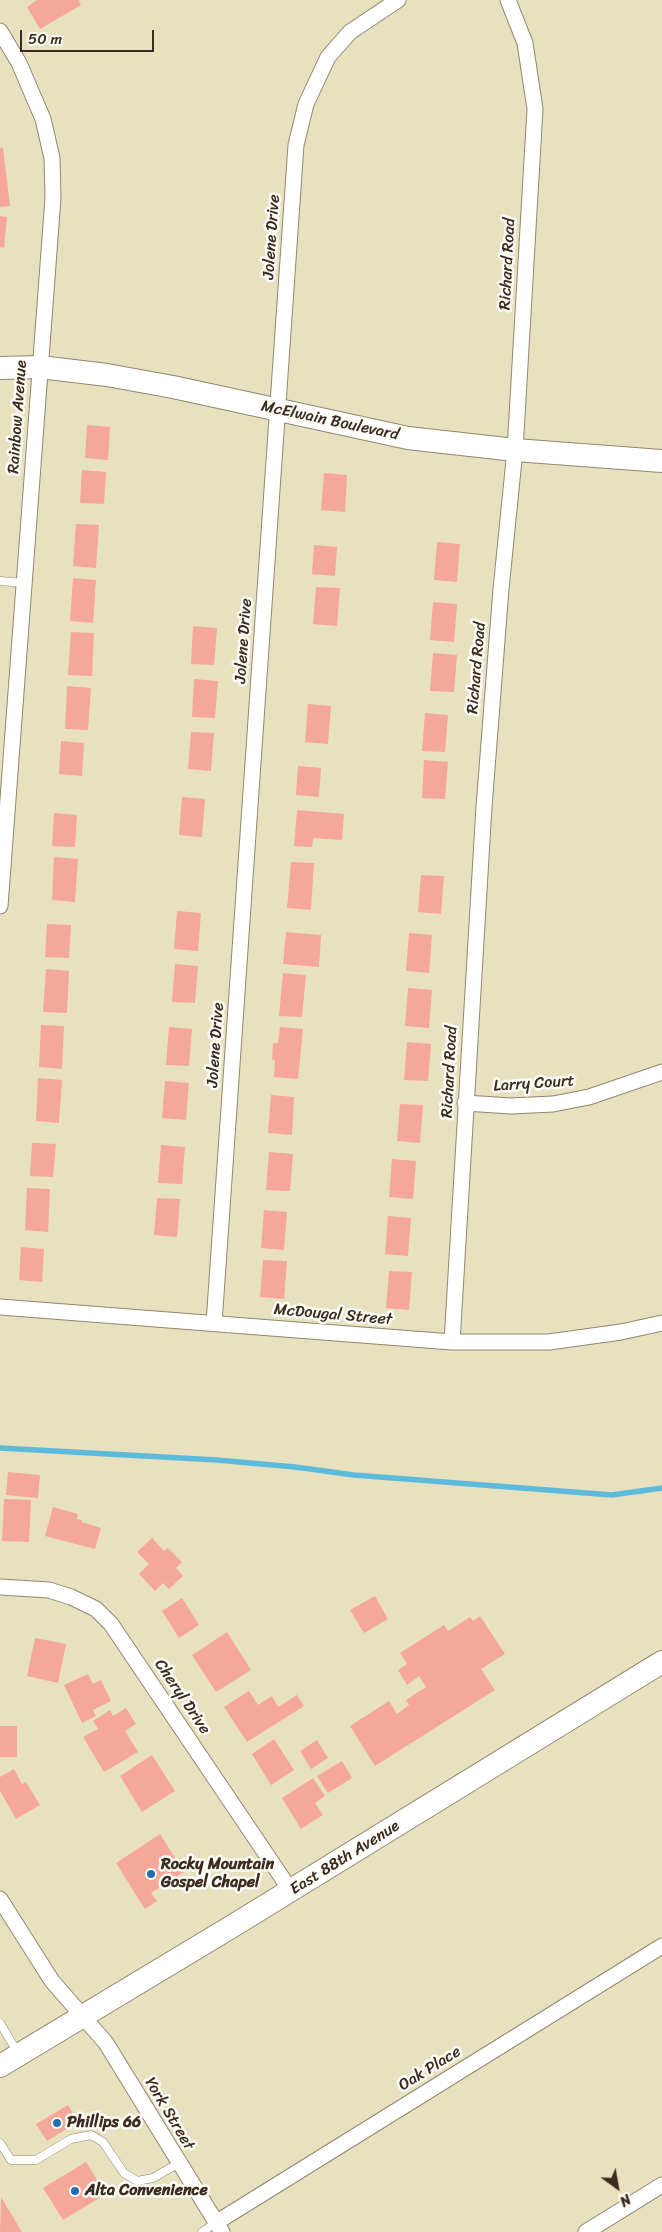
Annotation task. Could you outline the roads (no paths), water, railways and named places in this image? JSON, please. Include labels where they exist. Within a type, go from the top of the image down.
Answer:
[{"type":"main road","name":"McElwain Boulevard","points":[[0,368],[40,367],[135,380],[408,438],[515,450],[662,461]]},
{"type":"main road","name":"East 88th Avenue","points":[[9,2060],[290,1891],[662,1662]]},
{"type":"street","name":"Jolene Drive","points":[[214,1323],[296,144],[306,104],[328,57],[350,32],[398,0]]},
{"type":"street","name":"Richard Road","points":[[452,1342],[484,797],[501,589],[515,450],[535,109],[525,43],[508,0]]},
{"type":"street","name":"Rainbow Avenue","points":[[0,31],[29,82],[43,119],[52,158],[53,198],[24,583],[3,814],[0,906]]},
{"type":"street","name":"Larry Court","points":[[465,1103],[511,1106],[553,1104],[589,1097],[662,1072]]},
{"type":"street","name":"McDougal Street","points":[[0,1306],[452,1342],[549,1342],[621,1332],[662,1323]]},
{"type":"street","name":"Cheryl Drive","points":[[0,1587],[48,1590],[72,1597],[96,1609],[110,1624],[290,1891]]},
{"type":"street","points":[[0,1899],[52,1981],[83,2017]]},
{"type":"street","name":"Oak Place","points":[[220,2227],[662,1946]]},
{"type":"street","name":"York Street","points":[[83,2017],[106,2043],[220,2227]]},
{"type":"street","points":[[586,2232],[662,2185]]},
{"type":"lane","points":[[0,581],[24,583]]},
{"type":"lane","points":[[0,2023],[9,2060]]},
{"type":"lane","points":[[0,2143],[11,2160],[36,2160],[71,2139],[91,2135],[103,2142],[124,2173],[137,2181],[153,2178],[179,2163]]},
{"type":"lane","points":[[202,2232],[220,2227]]},
{"type":"waterway","points":[[0,1448],[217,1460],[295,1467],[354,1475],[612,1495],[662,1488]]},
{"type":"place","name":"Rocky Mountain Gospel Chapel","points":[[151,1874]]},
{"type":"place","name":"Phillips 66","points":[[57,2123]]},
{"type":"place","name":"Alta Convenience","points":[[75,2191]]}]
